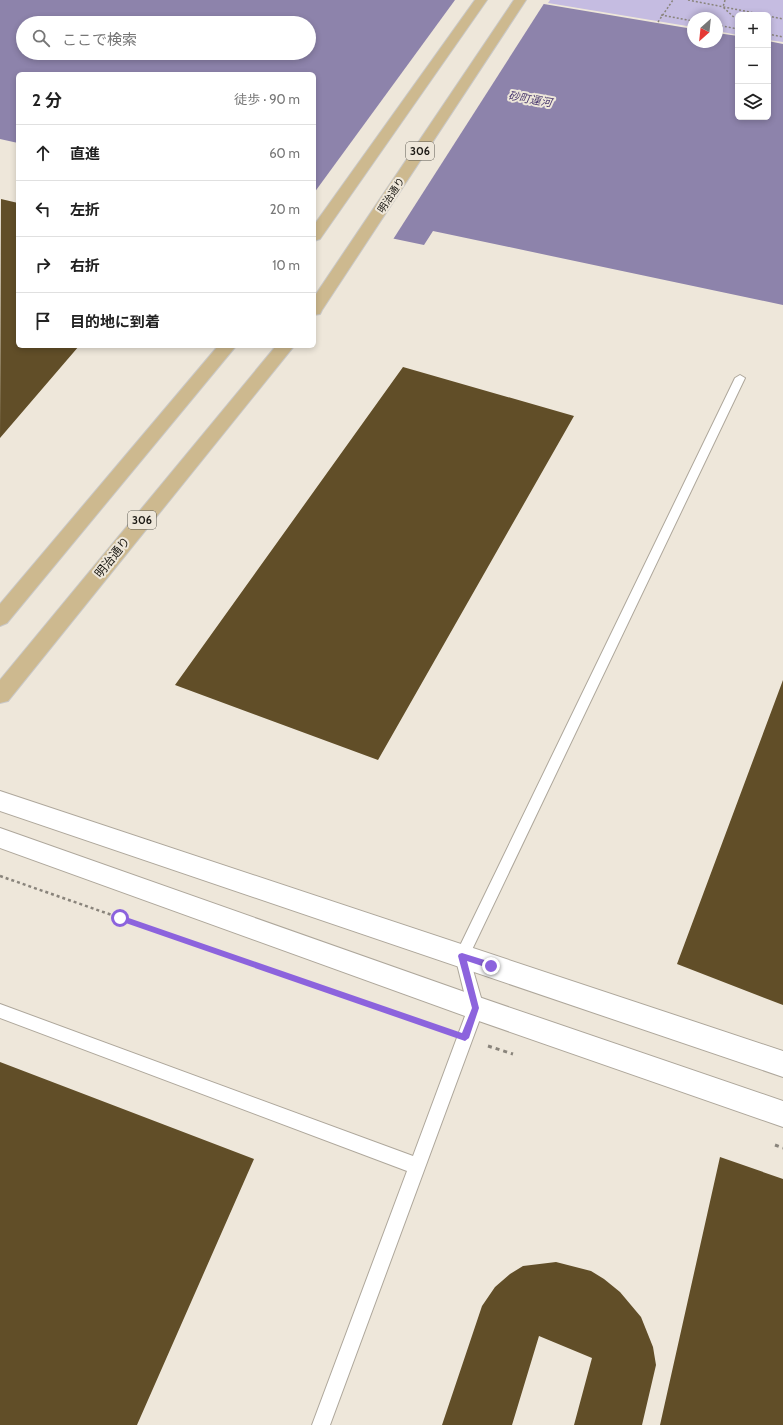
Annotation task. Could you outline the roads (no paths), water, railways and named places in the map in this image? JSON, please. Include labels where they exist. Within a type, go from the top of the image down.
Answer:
[{"type":"main road","points":[[316,233],[481,0]]},
{"type":"main road","name":"明治通り","points":[[317,306],[520,0]]},
{"type":"main road","points":[[0,618],[225,348]]},
{"type":"main road","name":"明治通り","points":[[0,694],[282,348]]},
{"type":"street","points":[[0,800],[783,1064]]},
{"type":"street","points":[[0,838],[476,1008],[783,1114]]},
{"type":"lane","points":[[321,1425],[476,1008],[462,956],[740,378]]},
{"type":"lane","points":[[0,1011],[417,1166]]},
{"type":"water","name":"砂町運河","points":[[0,0],[520,0],[687,28],[687,48],[723,48],[723,34],[735,36],[735,120],[771,120],[771,42],[783,44],[783,305],[433,231],[424,245],[316,222],[316,72],[16,72],[16,143],[0,139]]}]
